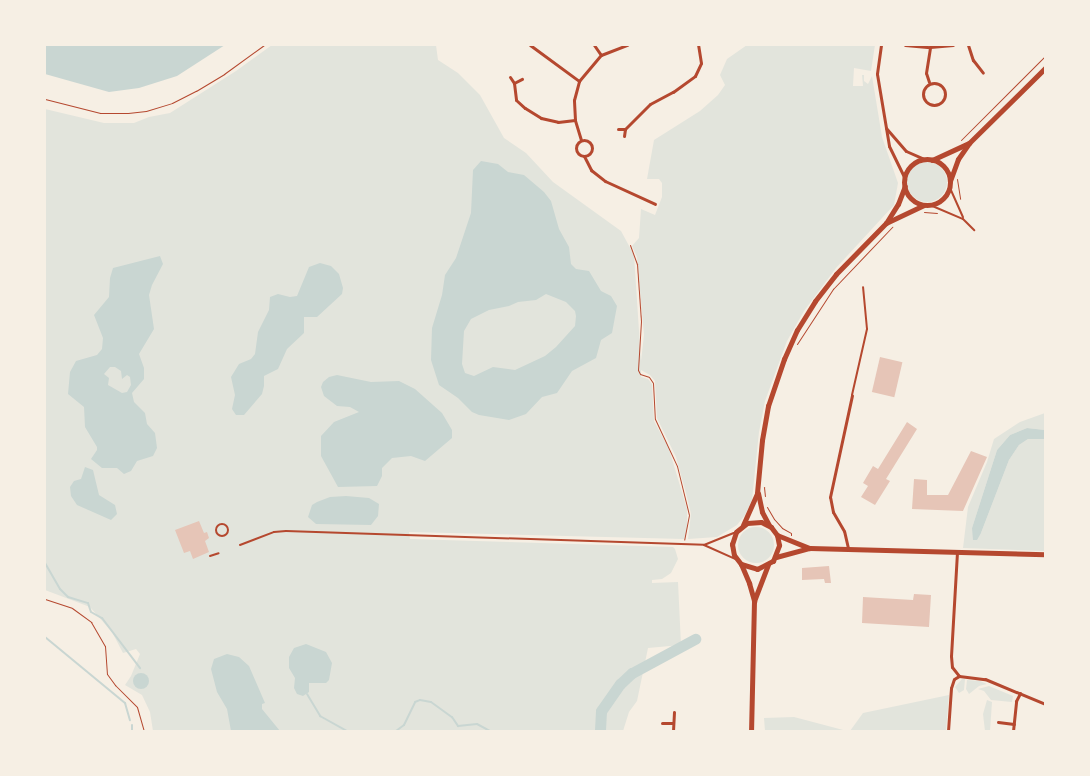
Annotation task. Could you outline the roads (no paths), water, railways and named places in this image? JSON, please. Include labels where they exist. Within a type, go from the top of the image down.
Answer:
[{"type":"main road","points":[[886,223],[943,198],[950,184],[958,159],[969,143],[1045,68]]},
{"type":"main road","points":[[810,548],[777,535],[762,512],[758,492],[762,440],[768,406],[781,366],[797,330],[836,274],[886,223],[898,204],[911,166],[969,143]]},
{"type":"main road","points":[[929,160],[946,170],[950,184]]},
{"type":"main road","points":[[905,186],[911,198],[927,205]]},
{"type":"main road","points":[[754,601],[732,544],[736,532],[743,525],[758,492]]},
{"type":"main road","points":[[743,525],[756,522],[770,527]]},
{"type":"main road","points":[[776,557],[779,545],[777,535]]},
{"type":"main road","points":[[751,731],[754,601],[768,565],[776,557],[810,548],[1045,554]]},
{"type":"main road","points":[[739,562],[757,569],[768,565]]},
{"type":"street","points":[[530,45],[579,81]]},
{"type":"street","points":[[594,45],[601,55]]},
{"type":"street","points":[[581,140],[574,100],[579,81],[601,55],[628,45]]},
{"type":"street","points":[[624,136],[625,129],[650,104],[673,92],[695,76],[701,63],[698,45]]},
{"type":"street","points":[[881,45],[877,74],[889,146],[905,179]]},
{"type":"street","points":[[905,45],[930,47],[953,45]]},
{"type":"street","points":[[968,45],[973,60],[983,73]]},
{"type":"street","points":[[929,82],[926,73],[930,47]]},
{"type":"street","points":[[510,77],[514,83],[516,100],[525,108],[541,118],[558,122],[576,120]]},
{"type":"street","points":[[514,83],[522,79]]},
{"type":"street","points":[[929,82],[938,83],[943,88],[945,98],[939,106],[933,106],[924,98],[925,88],[929,82]]},
{"type":"street","points":[[618,128],[625,129]]},
{"type":"street","points":[[886,128],[906,151],[929,160]]},
{"type":"street","points":[[581,140],[576,145],[576,150],[584,156],[592,170],[605,181],[655,204]]},
{"type":"street","points":[[581,140],[588,141],[592,145],[591,152],[584,156]]},
{"type":"street","points":[[848,548],[844,531],[833,512],[830,497],[852,395]]},
{"type":"street","points":[[957,552],[951,656],[952,666],[959,676]]},
{"type":"street","points":[[948,731],[951,688],[954,679],[959,676],[985,678],[1045,704]]},
{"type":"street","points":[[1013,731],[1016,701],[1020,693]]},
{"type":"street","points":[[673,731],[674,712]]},
{"type":"street","points":[[998,722],[1014,724]]},
{"type":"street","points":[[662,723],[673,723]]},
{"type":"lane","points":[[950,184],[963,219]]},
{"type":"lane","points":[[927,205],[963,219],[974,230]]},
{"type":"lane","points":[[852,395],[867,329],[864,287]]},
{"type":"lane","points":[[218,525],[226,525],[228,530],[226,534],[218,534],[216,530],[218,525]]},
{"type":"lane","points":[[240,544],[279,531],[704,544],[723,551],[739,562]]},
{"type":"lane","points":[[704,544],[736,532]]},
{"type":"lane","points":[[210,556],[219,553]]},
{"type":"waterway","points":[[45,563],[60,589],[68,597],[88,603],[91,612],[102,618],[140,668]]},
{"type":"waterway","points":[[45,637],[125,703],[130,720]]},
{"type":"waterway","points":[[600,730],[601,711],[620,684],[632,673],[695,639]]},
{"type":"waterway","points":[[307,694],[320,716],[347,731]]},
{"type":"waterway","points":[[396,731],[404,725],[415,702],[420,700],[431,702],[452,717],[458,726],[477,724],[490,731]]},
{"type":"waterway","points":[[132,725],[132,731]]}]
